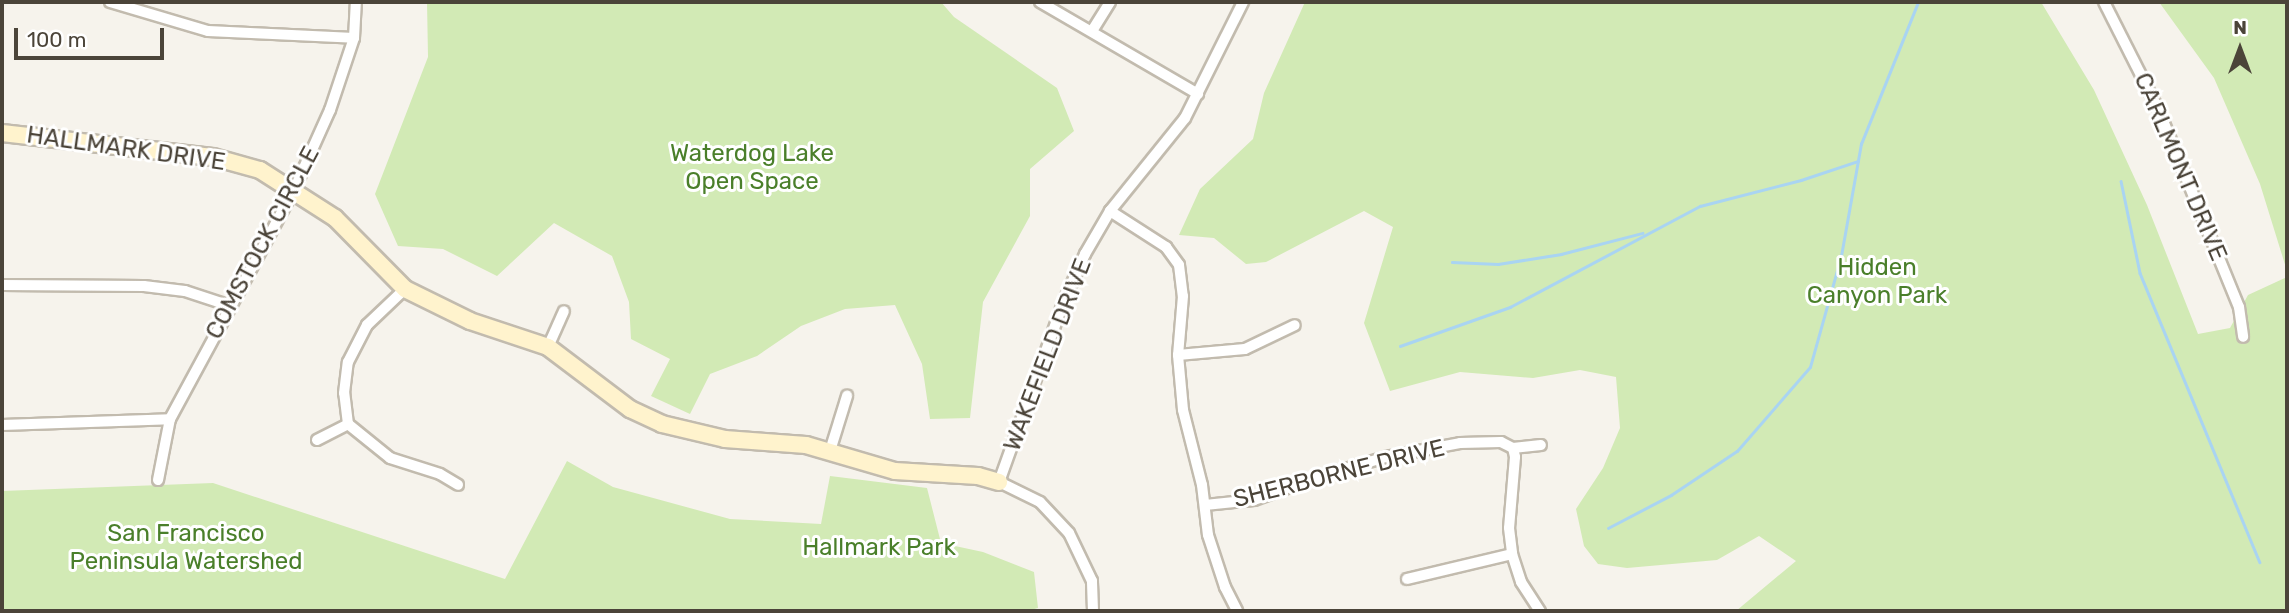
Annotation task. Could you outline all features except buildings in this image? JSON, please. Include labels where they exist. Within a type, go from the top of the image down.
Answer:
[{"type":"street","points":[[110,2],[208,31],[354,38]]},
{"type":"street","name":"COMSTOCK CIRCLE","points":[[158,480],[170,419],[294,190],[330,110],[354,38],[356,2]]},
{"type":"street","points":[[1040,2],[1198,94]]},
{"type":"street","points":[[1092,31],[1110,2]]},
{"type":"street","name":"WAKEFIELD DRIVE","points":[[999,482],[1063,303],[1085,254],[1110,211],[1185,118],[1243,2]]},
{"type":"street","name":"CARLMONT DRIVE","points":[[2104,2],[2164,123],[2239,307],[2243,337]]},
{"type":"street","name":"HALLMARK DRIVE","points":[[2,133],[213,157],[260,170],[335,218],[405,289],[470,321],[548,347],[630,409],[662,424],[696,435],[806,445],[895,471],[966,474],[999,482],[1040,502],[1069,533],[1092,581],[1093,611]]},
{"type":"street","points":[[1110,211],[1166,247],[1179,265],[1183,296],[1178,355],[1183,410],[1205,505],[1208,535],[1225,587],[1237,611]]},
{"type":"street","points":[[2,285],[144,286],[185,291],[231,306]]},
{"type":"street","points":[[405,289],[367,325],[348,362],[344,393],[348,424],[390,458],[440,474],[458,485]]},
{"type":"street","points":[[548,347],[564,311]]},
{"type":"street","points":[[1178,355],[1245,349],[1295,325]]},
{"type":"street","points":[[830,451],[847,396]]},
{"type":"street","points":[[2,425],[170,419]]},
{"type":"street","points":[[317,440],[348,424]]},
{"type":"street","name":"SHERBORNE DRIVE","points":[[1205,505],[1254,500],[1348,467],[1434,447],[1486,441],[1501,442],[1513,448],[1541,445]]},
{"type":"street","points":[[1513,448],[1515,457],[1509,528],[1512,554],[1521,582],[1540,611]]},
{"type":"street","points":[[1407,579],[1512,554]]},
{"type":"green space","name":"Waterdog Lake Open Space","points":[[427,2],[941,2],[954,17],[1057,88],[1074,131],[1030,169],[1030,216],[983,302],[970,418],[930,419],[922,364],[895,305],[845,309],[801,326],[757,356],[710,374],[690,414],[651,396],[670,359],[631,339],[629,302],[612,256],[554,223],[497,276],[443,249],[398,246],[375,194],[428,57]]},
{"type":"green space","name":"Hidden Canyon Park","points":[[1305,2],[2041,2],[2094,90],[2147,205],[2198,334],[2230,328],[2248,295],[2287,277],[2287,611],[1736,611],[1796,561],[1759,536],[1717,560],[1627,568],[1598,564],[1584,546],[1576,509],[1603,468],[1620,428],[1616,377],[1580,370],[1533,378],[1460,372],[1390,391],[1364,323],[1393,227],[1364,211],[1266,262],[1246,264],[1214,238],[1179,235],[1200,189],[1253,139],[1264,93]]},
{"type":"green space","points":[[2159,2],[2287,2],[2287,271],[2260,184],[2214,78]]},
{"type":"green space","points":[[567,461],[613,487],[730,519],[821,524],[830,476],[927,488],[941,543],[983,552],[1034,572],[1038,608],[1027,611],[2,611],[2,491],[213,483],[505,579]]},
{"type":"waterway","points":[[1608,528],[1671,495],[1737,451],[1810,367],[1841,256],[1861,144],[1918,2]]},
{"type":"waterway","points":[[1400,346],[1510,307],[1700,206],[1801,180],[1858,161]]},
{"type":"waterway","points":[[2121,181],[2140,273],[2260,562]]},
{"type":"waterway","points":[[1452,262],[1498,264],[1561,254],[1642,233]]},
{"type":"park label","name":"San Francisco Peninsula Watershed","points":[[186,548]]},
{"type":"park label","name":"Hallmark Park","points":[[879,548]]}]
